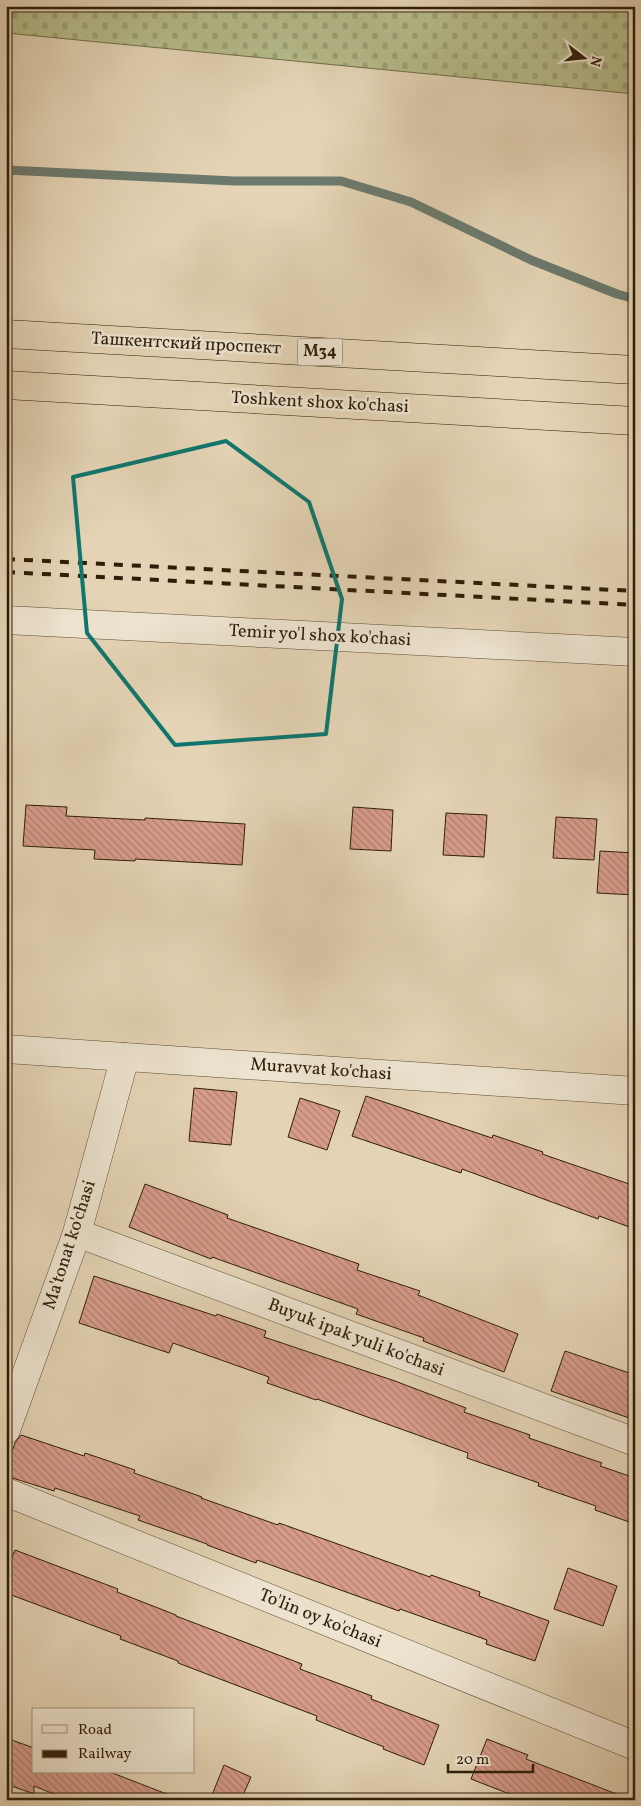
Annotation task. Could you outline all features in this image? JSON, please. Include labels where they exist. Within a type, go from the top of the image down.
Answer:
[{"type":"highway","name":"Ташкентский проспект","points":[[6,334],[635,370]]},
{"type":"highway","name":"Toshkent shox ko'chasi","points":[[6,386],[635,421]]},
{"type":"street","name":"Temir yo'l shox ko'chasi","points":[[6,620],[635,652]]},
{"type":"street","name":"Muravvat ko'chasi","points":[[6,1049],[635,1091]]},
{"type":"street","name":"Ma'tonat ko'chasi","points":[[6,1430],[77,1233],[125,1057]]},
{"type":"street","name":"Buyuk ipak yuli ko'chasi","points":[[77,1233],[635,1442]]},
{"type":"street","name":"To'lin oy ko'chasi","points":[[6,1492],[635,1746]]},
{"type":"highlighted area","points":[[226,441],[309,502],[342,599],[326,734],[175,745],[87,633],[73,477]]},
{"type":"green space","points":[[6,6],[635,6],[635,94],[6,33]]},
{"type":"building","points":[[26,805],[67,807],[66,816],[145,820],[145,818],[245,824],[242,865],[135,859],[135,861],[94,859],[95,850],[23,846]]},
{"type":"building","points":[[353,807],[393,810],[391,851],[350,849]]},
{"type":"building","points":[[446,813],[487,815],[484,857],[443,855]]},
{"type":"building","points":[[556,817],[597,819],[594,860],[553,858]]},
{"type":"building","points":[[600,851],[635,853],[635,895],[597,893]]},
{"type":"building","points":[[194,1088],[237,1092],[231,1145],[189,1141]]},
{"type":"building","points":[[366,1096],[492,1138],[493,1135],[635,1186],[635,1229],[599,1216],[598,1219],[462,1169],[461,1173],[352,1136]]},
{"type":"building","points":[[300,1098],[340,1111],[327,1150],[288,1137]]},
{"type":"building","points":[[145,1184],[228,1215],[227,1218],[359,1264],[357,1270],[420,1291],[418,1295],[518,1334],[504,1372],[423,1341],[424,1338],[356,1314],[358,1309],[212,1257],[211,1259],[129,1227]]},
{"type":"building","points":[[94,1276],[266,1331],[264,1337],[395,1381],[466,1408],[464,1412],[530,1435],[529,1438],[602,1463],[600,1466],[635,1478],[635,1524],[595,1510],[596,1506],[538,1486],[539,1483],[467,1458],[468,1453],[267,1383],[269,1377],[173,1343],[169,1353],[79,1323]]},
{"type":"building","points":[[565,1351],[635,1375],[635,1420],[551,1391]]},
{"type":"building","points":[[21,1435],[84,1456],[85,1453],[135,1470],[134,1473],[201,1498],[278,1525],[279,1523],[430,1577],[431,1575],[480,1592],[479,1596],[549,1621],[535,1661],[486,1644],[487,1640],[400,1609],[399,1611],[257,1560],[256,1563],[138,1520],[140,1516],[55,1488],[54,1491],[6,1476],[6,1469],[15,1443]]},
{"type":"building","points":[[15,1550],[118,1589],[117,1592],[176,1616],[302,1664],[300,1669],[372,1696],[371,1699],[439,1725],[424,1765],[316,1720],[317,1716],[178,1663],[178,1661],[120,1639],[121,1636],[6,1593],[6,1573]]},
{"type":"building","points":[[568,1568],[617,1586],[603,1626],[554,1609]]},
{"type":"building","points":[[6,1738],[32,1747],[32,1774],[115,1774],[177,1798],[176,1800],[69,1800],[34,1786],[34,1794],[6,1784]]},
{"type":"building","points":[[487,1739],[528,1755],[526,1759],[627,1798],[627,1800],[525,1800],[471,1779]]},
{"type":"building","points":[[224,1765],[251,1777],[241,1800],[210,1800]]},
{"type":"waterway","points":[[6,170],[234,181],[341,181],[411,202],[531,260],[617,294],[635,299]]},
{"type":"railway","points":[[6,559],[635,591]]},
{"type":"railway","points":[[6,572],[635,605]]}]
